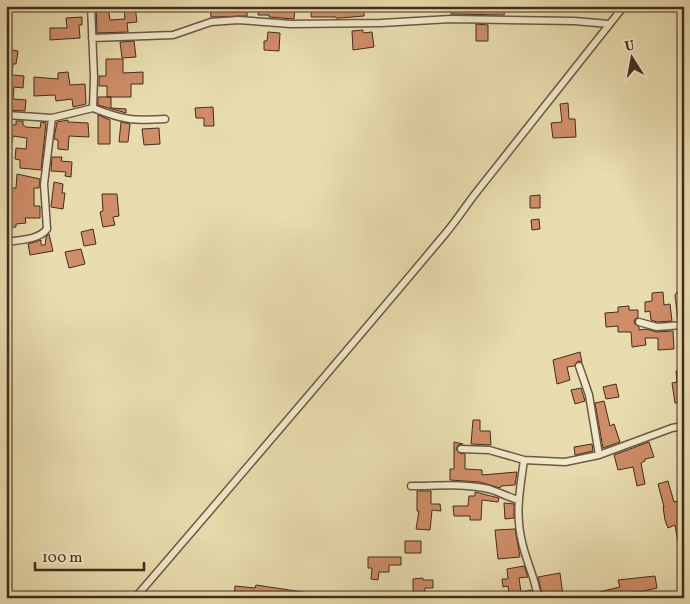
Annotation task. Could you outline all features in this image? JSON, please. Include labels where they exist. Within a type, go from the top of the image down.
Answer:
[{"type":"street","points":[[91,6],[93,108]]},
{"type":"street","points":[[135,598],[317,387],[447,232],[624,6]]},
{"type":"street","points":[[92,38],[173,34],[211,22],[238,20],[291,24],[451,19],[574,21],[610,24]]},
{"type":"street","points":[[6,115],[52,118],[93,108],[118,118],[131,120],[165,119]]},
{"type":"street","points":[[6,242],[38,236],[45,232],[43,198],[52,118]]},
{"type":"street","points":[[679,296],[684,340]]},
{"type":"street","points":[[640,322],[657,327],[682,325]]},
{"type":"street","points":[[579,366],[589,395],[599,455]]},
{"type":"street","points":[[462,449],[489,450],[524,460],[565,462],[599,455],[672,428],[684,426]]},
{"type":"street","points":[[524,460],[518,500],[522,542],[533,574],[538,598]]},
{"type":"street","points":[[411,486],[450,486],[485,489],[518,500]]},
{"type":"building","points":[[96,6],[108,6],[110,20],[125,19],[124,6],[135,6],[137,22],[127,23],[128,32],[97,33]]},
{"type":"building","points":[[210,6],[247,6],[247,16],[211,17]]},
{"type":"building","points":[[259,6],[295,6],[294,19],[258,15]]},
{"type":"building","points":[[312,6],[364,6],[364,16],[340,18],[311,17]]},
{"type":"building","points":[[451,6],[505,7],[504,15],[451,14]]},
{"type":"building","points":[[82,17],[82,25],[79,25],[80,38],[50,40],[50,28],[67,28],[66,18]]},
{"type":"building","points":[[476,24],[488,25],[488,41],[476,41]]},
{"type":"building","points":[[363,30],[363,33],[372,32],[374,47],[353,50],[352,31]]},
{"type":"building","points":[[268,32],[280,33],[279,51],[264,50],[264,41],[267,41]]},
{"type":"building","points":[[134,41],[136,57],[122,58],[120,42]]},
{"type":"building","points":[[6,49],[18,51],[16,64],[13,64],[12,75],[24,76],[23,88],[14,87],[13,99],[26,100],[25,111],[6,110],[8,97],[6,97]]},
{"type":"building","points":[[106,59],[123,59],[123,73],[143,72],[143,84],[131,84],[131,97],[107,97],[107,86],[99,86],[99,76],[106,76]]},
{"type":"building","points":[[68,72],[70,85],[85,84],[86,104],[73,107],[72,99],[56,101],[55,95],[34,96],[34,77],[58,79],[58,73]]},
{"type":"building","points":[[98,97],[111,97],[111,108],[126,109],[126,113],[98,105]]},
{"type":"building","points":[[568,103],[569,119],[575,119],[576,137],[553,138],[551,123],[562,122],[560,104]]},
{"type":"building","points":[[213,107],[214,126],[204,126],[204,118],[196,118],[195,108]]},
{"type":"building","points":[[98,115],[110,120],[110,144],[98,144]]},
{"type":"building","points":[[68,120],[68,122],[88,123],[89,137],[69,136],[68,150],[58,149],[58,140],[54,139],[57,122]]},
{"type":"building","points":[[16,121],[23,121],[23,125],[26,127],[40,128],[41,122],[46,123],[41,170],[20,168],[20,160],[15,159],[16,148],[26,149],[27,138],[13,136],[12,143],[6,142],[6,124],[16,125]]},
{"type":"building","points":[[121,122],[130,124],[128,142],[119,142]]},
{"type":"building","points":[[159,128],[160,144],[144,145],[142,129]]},
{"type":"building","points":[[52,157],[62,157],[61,161],[72,162],[71,177],[65,176],[66,172],[51,171]]},
{"type":"building","points":[[17,174],[40,179],[39,188],[34,188],[34,206],[40,206],[40,218],[25,218],[26,223],[6,228],[6,188],[16,188]]},
{"type":"building","points":[[54,182],[63,184],[62,193],[65,193],[63,209],[51,207]]},
{"type":"building","points":[[102,194],[117,194],[119,216],[113,217],[115,225],[103,227],[100,212],[103,211]]},
{"type":"building","points":[[540,195],[540,208],[530,208],[530,196]]},
{"type":"building","points":[[539,219],[540,229],[532,230],[531,220]]},
{"type":"building","points":[[93,229],[96,244],[84,246],[81,232]]},
{"type":"building","points":[[49,234],[53,251],[30,255],[28,244],[41,240],[41,245],[45,245],[46,237]]},
{"type":"building","points":[[81,249],[85,264],[69,268],[65,252]]},
{"type":"building","points":[[663,292],[664,305],[670,304],[672,321],[657,322],[651,320],[650,311],[645,312],[645,302],[652,301],[652,293]]},
{"type":"building","points":[[629,306],[629,310],[638,310],[638,317],[634,323],[639,327],[639,330],[673,331],[674,349],[658,350],[658,338],[645,338],[646,345],[632,347],[631,332],[618,332],[618,326],[606,327],[605,313],[618,312],[618,307]]},
{"type":"building","points":[[580,352],[582,362],[578,361],[574,366],[567,367],[570,380],[557,384],[553,360]]},
{"type":"building","points":[[684,370],[684,388],[680,389],[682,402],[675,403],[672,383],[677,382],[676,371]]},
{"type":"building","points":[[616,384],[619,397],[606,399],[603,387]]},
{"type":"building","points":[[581,388],[585,401],[575,404],[571,390]]},
{"type":"building","points":[[604,401],[610,426],[614,424],[620,442],[603,448],[595,403]]},
{"type":"building","points":[[473,420],[480,420],[480,431],[490,431],[491,445],[471,444]]},
{"type":"building","points":[[454,442],[463,444],[458,445],[456,449],[459,453],[465,454],[465,469],[482,470],[482,475],[517,472],[515,485],[501,486],[500,488],[480,482],[450,480],[450,469],[454,469]]},
{"type":"building","points":[[649,442],[654,457],[645,459],[641,463],[645,484],[637,486],[633,467],[618,470],[614,455]]},
{"type":"building","points":[[592,444],[593,451],[575,455],[574,447]]},
{"type":"building","points":[[668,481],[674,502],[684,500],[684,541],[678,542],[675,525],[668,528],[665,520],[658,484]]},
{"type":"building","points":[[417,491],[431,491],[431,504],[440,504],[441,511],[432,510],[430,530],[416,529],[419,511],[417,511]]},
{"type":"building","points":[[475,492],[499,498],[498,502],[482,500],[481,520],[470,520],[470,516],[454,516],[453,506],[468,506],[469,496],[475,496]]},
{"type":"building","points":[[504,503],[514,504],[514,518],[505,519]]},
{"type":"building","points":[[515,529],[520,557],[498,559],[495,530]]},
{"type":"building","points":[[405,541],[421,541],[421,553],[405,553]]},
{"type":"building","points":[[368,557],[401,557],[401,565],[389,565],[389,572],[379,572],[378,580],[371,579],[372,568],[368,568]]},
{"type":"building","points":[[524,566],[528,577],[519,578],[521,592],[531,590],[533,598],[506,598],[506,595],[509,594],[508,586],[503,587],[502,579],[508,579],[507,569]]},
{"type":"building","points":[[560,573],[563,596],[543,598],[538,577]]},
{"type":"building","points":[[655,576],[657,588],[631,594],[632,598],[600,598],[599,592],[620,587],[618,580]]},
{"type":"building","points":[[423,578],[423,580],[433,580],[433,588],[425,588],[424,598],[413,598],[413,579]]},
{"type":"building","points":[[256,585],[316,594],[315,598],[234,598],[235,586],[255,588]]}]
